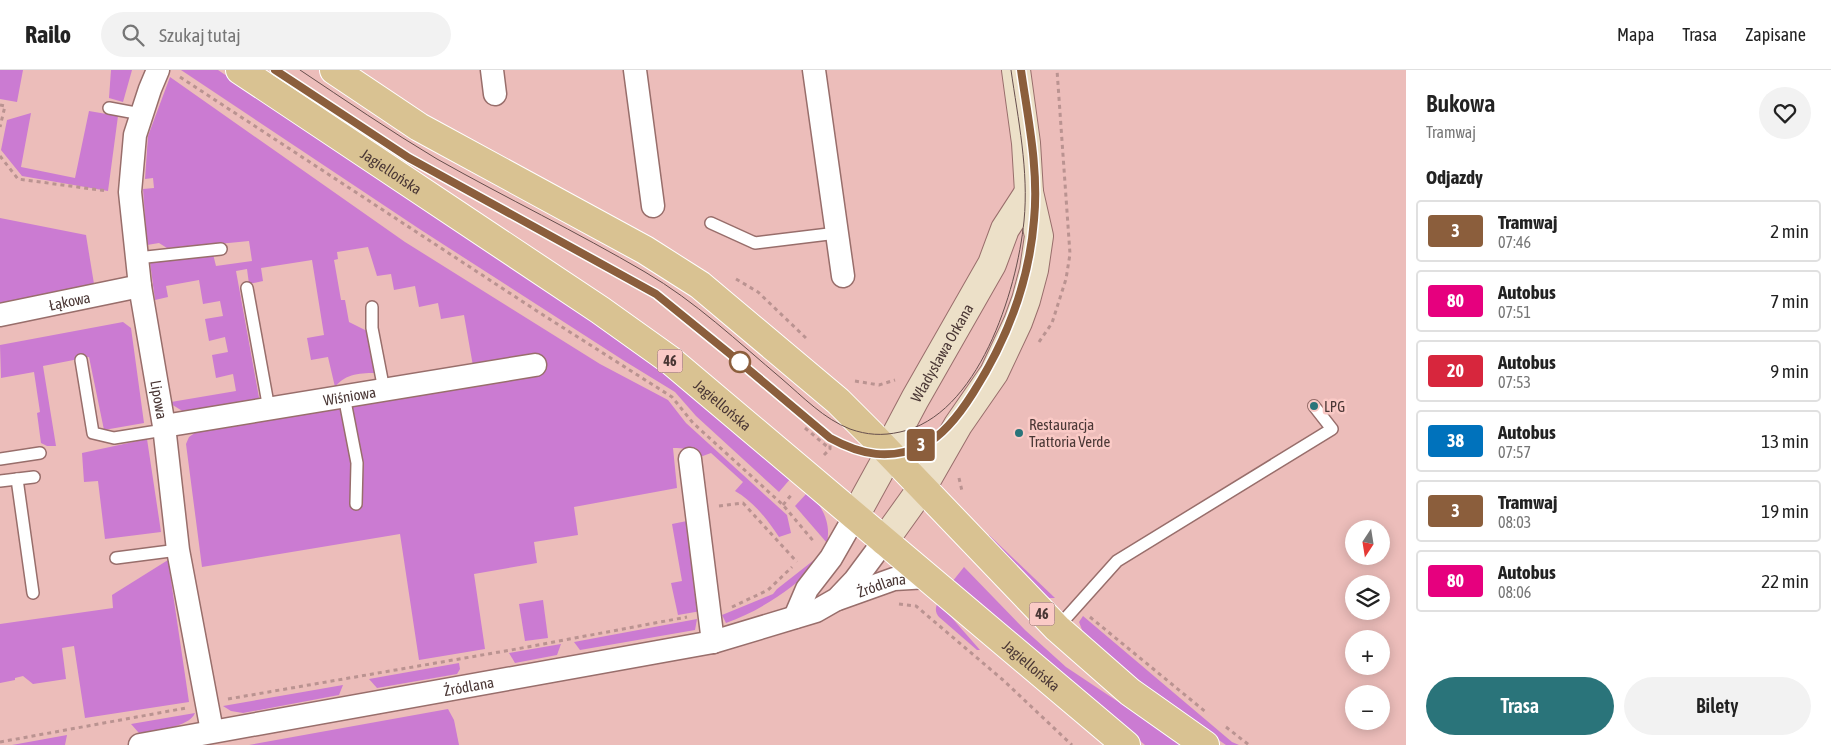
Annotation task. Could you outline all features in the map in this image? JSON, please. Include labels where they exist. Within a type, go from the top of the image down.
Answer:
[{"type":"main road","name":"Jagiellońska","points":[[240,70],[600,310],[670,360],[1126,745]]},
{"type":"main road","name":"46","points":[[334,70],[419,126],[644,250],[700,285],[838,401],[1056,628],[1130,692],[1214,735]]},
{"type":"street","points":[[492,70],[495,94]]},
{"type":"street","points":[[636,70],[653,206]]},
{"type":"street","points":[[814,70],[843,276]]},
{"type":"street","points":[[884,541],[922,488],[958,424],[994,373],[1018,322],[1034,270],[1038,236],[1030,192],[1026,143],[1016,70]]},
{"type":"street","name":"Lipowa","points":[[165,71],[141,114],[135,135],[130,192],[140,286],[164,428],[178,550],[212,732]]},
{"type":"street","name":"Władysława Orkana","points":[[855,516],[889,454],[897,433],[919,391],[992,264],[1005,229],[1030,192]]},
{"type":"street","name":"Łąkowa","points":[[0,315],[140,286]]},
{"type":"street","name":"Wiśniowa","points":[[164,428],[535,365]]},
{"type":"street","points":[[690,459],[713,642]]},
{"type":"street","points":[[795,617],[807,590],[831,558],[855,516]]},
{"type":"street","name":"Źródlana","points":[[837,599],[855,580],[884,541]]},
{"type":"street","name":"Źródlana","points":[[140,745],[713,642],[816,612],[837,599],[894,579],[928,577]]},
{"type":"lane","points":[[109,108],[141,114]]},
{"type":"lane","points":[[710,223],[755,243],[837,233]]},
{"type":"lane","points":[[137,258],[221,249]]},
{"type":"lane","points":[[247,288],[269,409]]},
{"type":"lane","points":[[372,307],[372,328],[384,390]]},
{"type":"lane","points":[[81,360],[93,433],[114,438],[164,428]]},
{"type":"lane","points":[[344,396],[357,463],[356,504]]},
{"type":"lane","points":[[1056,628],[1117,561],[1332,429],[1314,406]]},
{"type":"lane","points":[[0,459],[40,453]]},
{"type":"lane","points":[[0,481],[34,477]]},
{"type":"lane","points":[[17,479],[33,594]]},
{"type":"lane","points":[[116,558],[178,550]]},
{"type":"path","points":[[165,71],[672,398],[693,423],[783,505],[820,548]]},
{"type":"path","points":[[0,105],[5,106],[0,128]]},
{"type":"path","points":[[0,156],[18,179],[114,192]]},
{"type":"path","points":[[805,428],[830,449]]},
{"type":"path","points":[[824,456],[830,449],[830,442]]},
{"type":"path","points":[[959,474],[963,495]]},
{"type":"path","points":[[717,507],[743,503],[797,562]]},
{"type":"path","points":[[809,549],[815,543]]},
{"type":"path","points":[[0,742],[575,639],[708,613],[729,608],[768,590],[803,556]]},
{"type":"path","points":[[916,606],[1002,680],[1072,745]]},
{"type":"path","points":[[1084,613],[1215,719]]},
{"type":"path","points":[[1214,735],[1249,745]]},
{"type":"shaded area","points":[[0,70],[23,70],[17,102],[0,99]]},
{"type":"shaded area","points":[[111,70],[132,70],[123,102],[109,98]]},
{"type":"shaded area","points":[[181,70],[218,70],[637,351],[791,478],[779,492],[696,416],[675,392],[421,230]]},
{"type":"shaded area","points":[[170,77],[405,242],[600,364],[668,400],[686,423],[787,515],[791,533],[779,537],[760,511],[735,491],[743,482],[711,453],[700,457],[688,449],[673,448],[677,488],[574,507],[578,535],[534,542],[537,563],[474,574],[485,649],[419,660],[400,534],[202,567],[186,444],[189,437],[196,432],[543,373],[540,354],[473,366],[464,315],[441,319],[438,303],[419,307],[415,286],[394,290],[391,274],[377,276],[368,247],[337,252],[338,259],[334,260],[341,300],[345,300],[349,322],[369,332],[378,373],[349,376],[335,387],[328,357],[311,360],[307,338],[324,335],[312,260],[261,268],[263,281],[249,284],[247,269],[236,271],[260,403],[189,415],[171,404],[171,402],[236,391],[233,374],[216,378],[212,355],[228,352],[225,337],[209,341],[205,319],[223,316],[220,301],[203,304],[199,280],[166,286],[168,297],[155,300],[150,262],[213,254],[216,266],[252,261],[249,241],[167,248],[159,243],[147,245],[143,189],[154,188],[153,178],[145,179],[148,136]]},
{"type":"shaded area","points":[[89,111],[118,116],[108,191],[22,176],[1,150],[7,120],[31,113],[21,167],[75,178]]},
{"type":"shaded area","points":[[0,218],[86,235],[95,290],[0,309]]},
{"type":"shaded area","points":[[123,322],[131,328],[144,423],[104,430],[89,357],[43,366],[56,446],[47,446],[41,443],[37,413],[40,412],[34,372],[1,378],[0,345]]},
{"type":"shaded area","points":[[147,439],[161,532],[105,539],[98,481],[84,482],[82,453]]},
{"type":"shaded area","points":[[807,493],[810,493],[815,499],[825,516],[828,529],[827,543],[795,506]]},
{"type":"shaded area","points":[[687,521],[701,611],[678,615],[671,583],[682,581],[672,524]]},
{"type":"shaded area","points":[[989,535],[1055,598],[1045,596],[986,539]]},
{"type":"shaded area","points":[[168,560],[189,702],[85,718],[74,646],[62,648],[66,679],[33,684],[23,676],[0,683],[0,624],[113,608],[112,595]]},
{"type":"shaded area","points":[[814,560],[818,564],[786,590],[763,606],[726,623],[722,615],[773,594]]},
{"type":"shaded area","points":[[964,567],[1025,630],[1066,667],[1183,745],[1145,745],[952,582]]},
{"type":"shaded area","points":[[543,600],[548,638],[525,641],[519,604]]},
{"type":"shaded area","points":[[938,602],[980,650],[977,650],[939,617],[936,610]]},
{"type":"shaded area","points":[[1083,616],[1232,742],[1239,745],[1226,745],[1175,710],[1084,635],[1079,622]]},
{"type":"shaded area","points":[[697,619],[695,630],[580,650],[574,642]]},
{"type":"shaded area","points":[[561,644],[557,655],[515,663],[509,653]]},
{"type":"shaded area","points":[[459,663],[460,669],[457,674],[377,688],[369,679]]},
{"type":"shaded area","points":[[343,685],[339,695],[243,713],[231,711],[223,706]]},
{"type":"shaded area","points":[[448,709],[454,720],[459,745],[249,745]]},
{"type":"shaded area","points":[[195,713],[186,722],[178,725],[139,733],[131,724]]},
{"type":"shaded area","points":[[67,735],[65,745],[12,745]]},
{"type":"tram line","points":[[275,70],[409,159],[656,294],[830,438],[864,452],[876,454],[899,453],[911,450],[924,445],[939,435],[975,390],[989,368],[1011,322],[1026,272],[1031,246],[1035,201],[1034,163],[1021,70]]},
{"type":"tram line","name":"3","points":[[275,70],[409,158],[656,294],[830,438],[849,448],[880,454],[895,453],[925,444],[953,420],[966,404],[992,362],[1007,332],[1017,305],[1032,243],[1035,192],[1034,169],[1021,70]]},
{"type":"tram line","points":[[300,70],[437,159],[594,243],[663,283],[716,323],[831,420],[850,429],[869,434],[900,432],[927,421],[951,402],[972,377],[989,347],[1002,314],[1013,281],[1020,250],[1025,202],[1022,145],[1011,70]]},
{"type":"place","name":"LPG","points":[[1314,406]]},
{"type":"place","name":"Restauracja Trattoria Verde","points":[[1019,433]]}]
